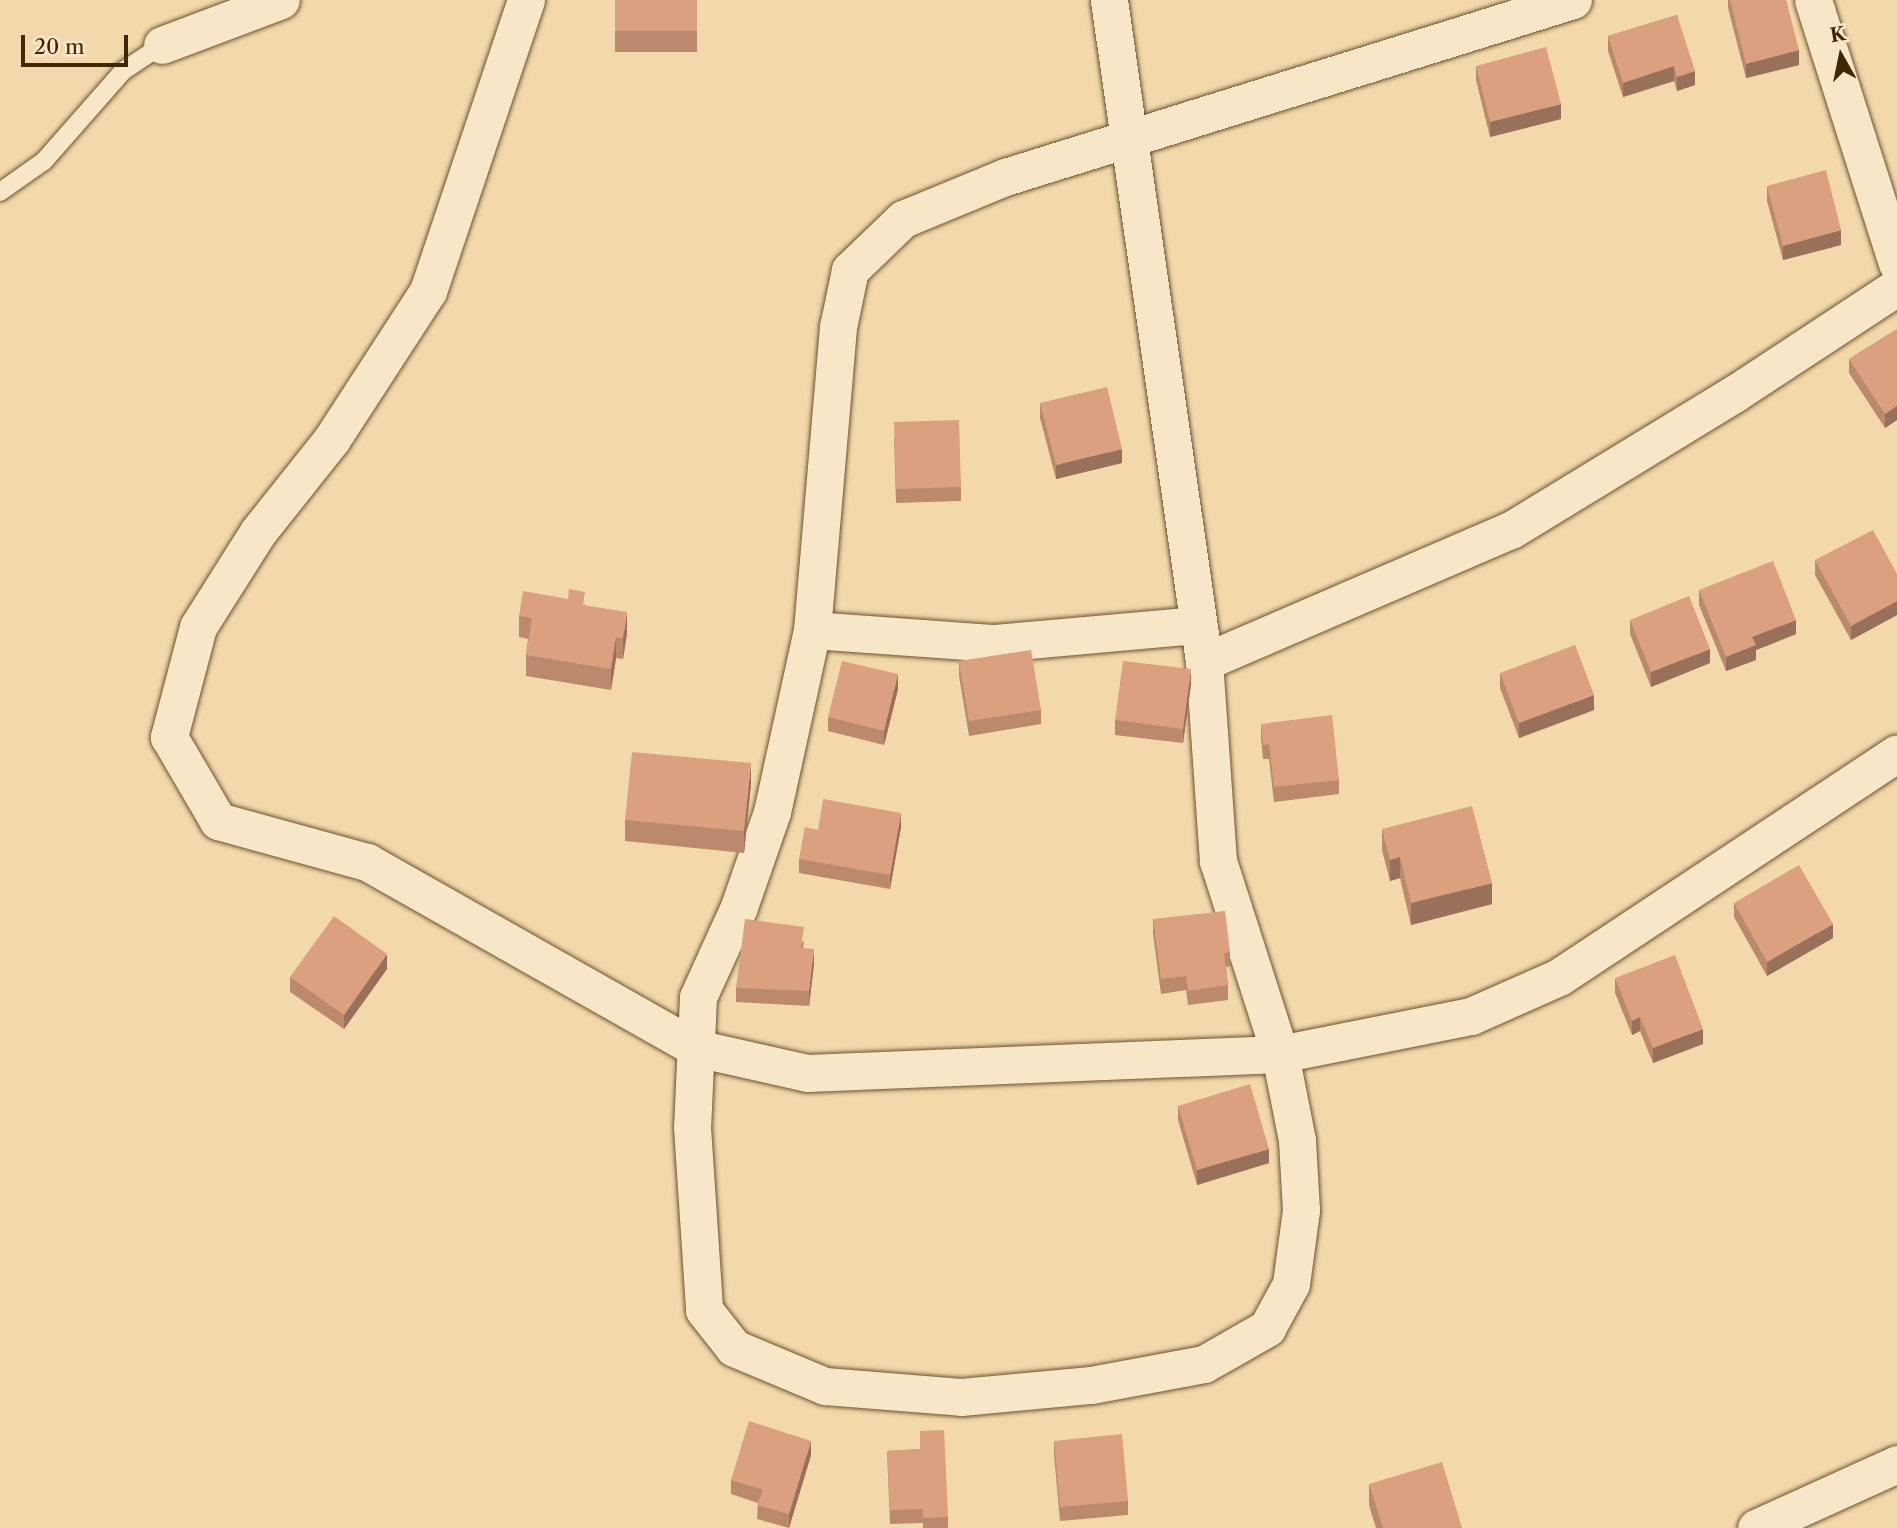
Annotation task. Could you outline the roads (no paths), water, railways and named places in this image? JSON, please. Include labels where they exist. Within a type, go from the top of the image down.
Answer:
[{"type":"street","points":[[162,45],[281,0]]},
{"type":"street","points":[[526,0],[428,291],[332,439],[258,532],[198,627],[169,737],[218,821],[366,862],[696,1048],[807,1073],[1280,1054],[1471,1016],[1559,977],[1897,753]]},
{"type":"street","points":[[1109,0],[1130,141],[1204,662],[1218,862],[1280,1054],[1297,1140],[1301,1210],[1291,1284],[1267,1328],[1204,1364],[1091,1385],[961,1397],[825,1386],[734,1348],[704,1310],[692,1127],[698,997],[739,907],[772,812],[812,630],[838,327],[850,270],[903,219],[1005,177],[1130,141],[1573,0]]},
{"type":"street","points":[[1813,0],[1897,264]]},
{"type":"street","points":[[1204,662],[1511,530],[1897,287]]},
{"type":"street","points":[[812,630],[995,643],[1198,625]]},
{"type":"street","points":[[1756,1528],[1897,1465]]},
{"type":"lane","points":[[0,192],[44,161],[123,71],[162,45]]}]
